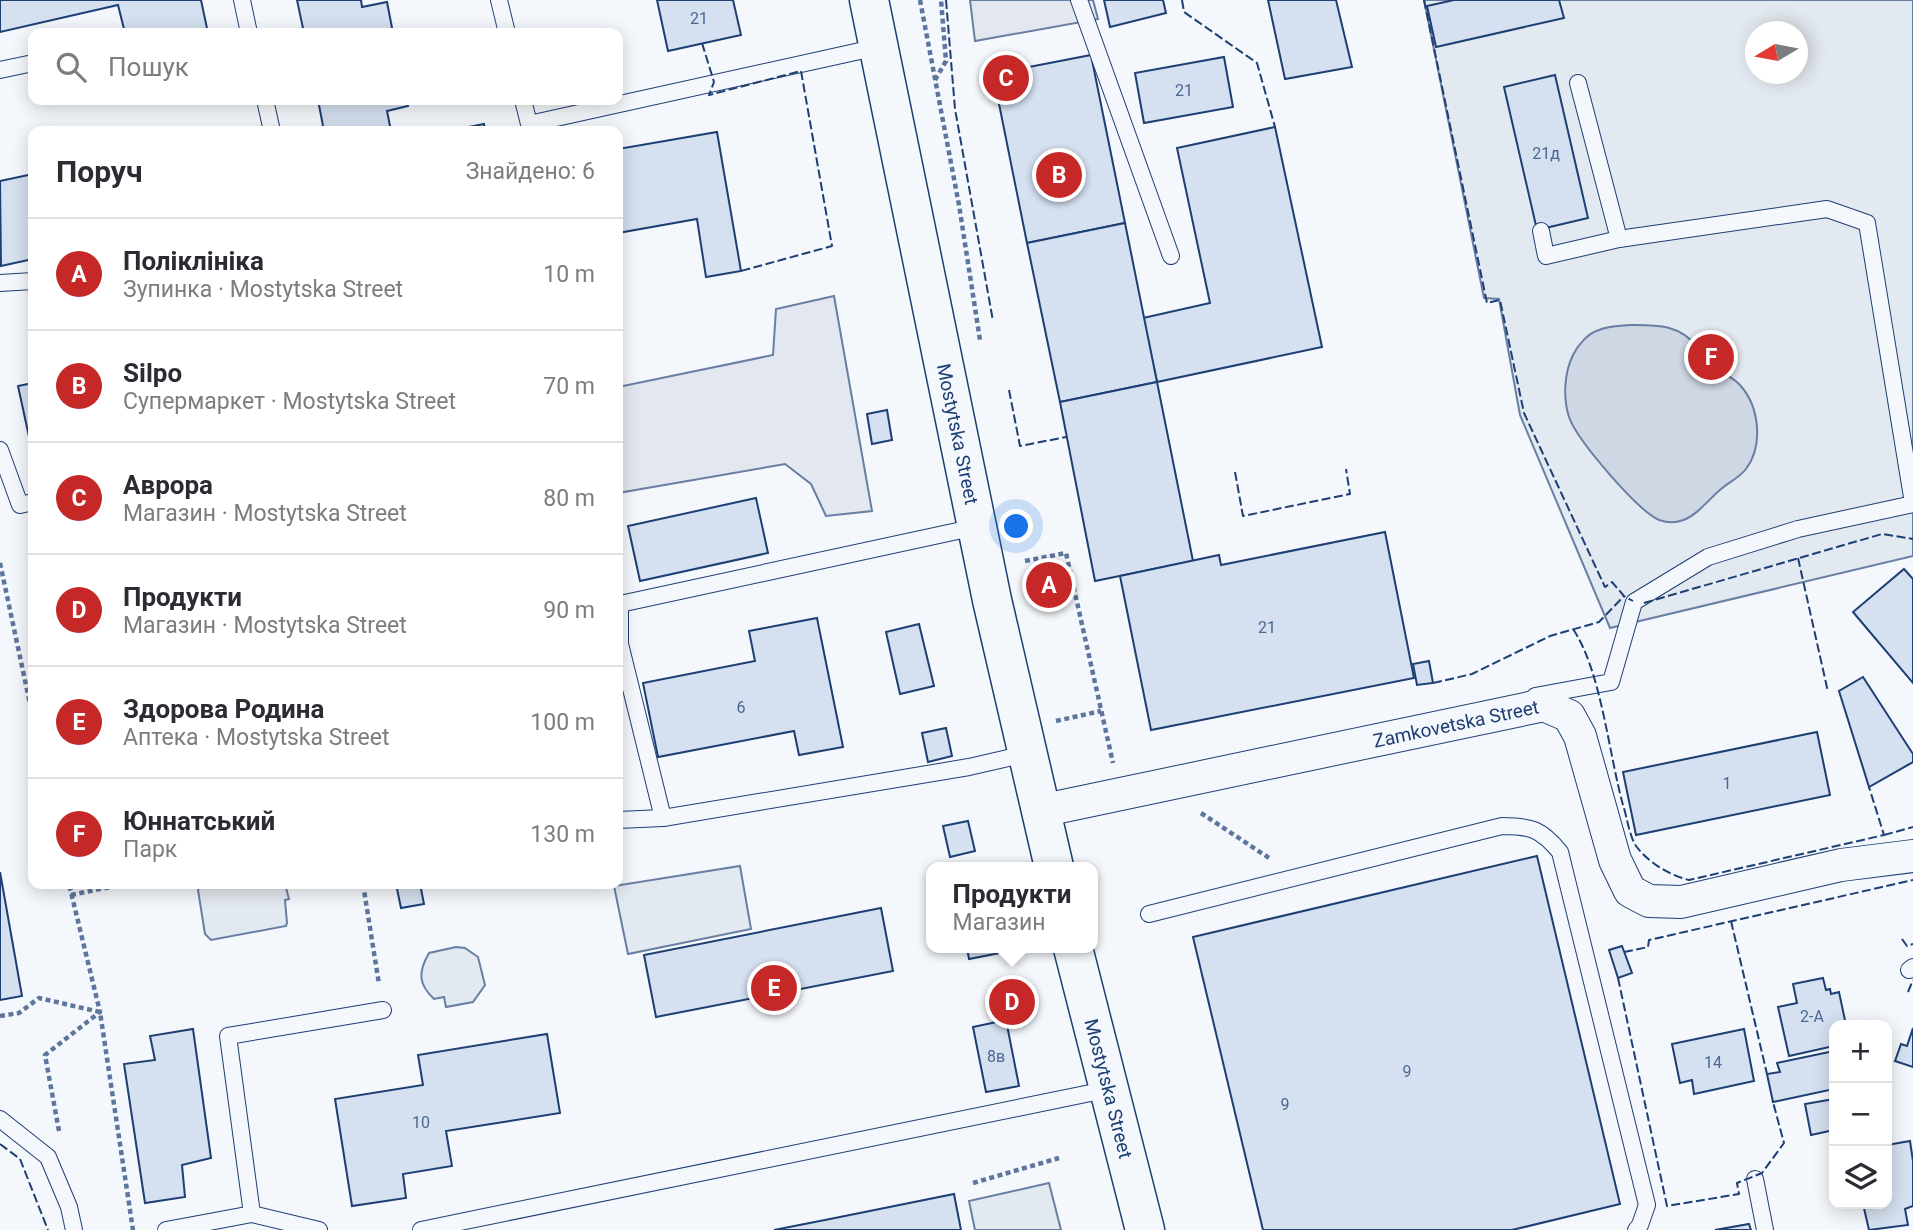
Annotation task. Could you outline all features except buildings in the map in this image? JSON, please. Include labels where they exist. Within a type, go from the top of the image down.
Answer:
[{"type":"street","name":"Mostytska Street","points":[[869,0],[976,527],[1053,862]]},
{"type":"street","name":"Zamkovetska Street","points":[[1040,811],[1544,705],[1569,716],[1580,736],[1615,860],[1630,891],[1649,901],[1681,902],[1841,865],[1913,856]]},
{"type":"street","name":"Mostytska Street","points":[[1074,953],[1145,1230]]},
{"type":"lane","points":[[242,0],[248,28]]},
{"type":"lane","points":[[499,0],[506,28]]},
{"type":"lane","points":[[1079,0],[1171,256]]},
{"type":"lane","points":[[623,103],[878,47]]},
{"type":"lane","points":[[0,70],[28,64]]},
{"type":"lane","points":[[1578,83],[1619,239]]},
{"type":"lane","points":[[266,105],[271,126]]},
{"type":"lane","points":[[524,105],[528,124],[614,105]]},
{"type":"lane","points":[[1431,727],[1472,708],[1611,682],[1634,602],[1708,556],[1798,529],[1913,503],[1867,223],[1827,209],[1619,239],[1546,256],[1541,231]]},
{"type":"lane","points":[[0,283],[28,281]]},
{"type":"lane","points":[[0,450],[20,505],[28,503]]},
{"type":"lane","points":[[623,602],[976,527]]},
{"type":"lane","points":[[623,656],[663,818]]},
{"type":"lane","points":[[623,820],[663,818],[969,767],[1026,754]]},
{"type":"lane","points":[[1149,914],[1502,826],[1527,826],[1547,835],[1560,852],[1647,1205],[1636,1230]]},
{"type":"lane","points":[[252,1214],[228,1036],[383,1010]]},
{"type":"lane","points":[[421,1230],[1110,1089]]},
{"type":"lane","points":[[0,1119],[48,1157],[69,1207],[74,1230]]},
{"type":"lane","points":[[1755,1179],[1765,1230]]},
{"type":"lane","points":[[166,1230],[252,1214],[319,1230]]},
{"type":"path","points":[[920,0],[982,352]]},
{"type":"path","points":[[935,81],[946,61],[941,0]]},
{"type":"path","points":[[1022,548],[1028,574]]},
{"type":"path","points":[[1025,561],[1066,553],[1112,757]]},
{"type":"path","points":[[0,563],[28,695]]},
{"type":"path","points":[[1057,707],[1060,720]]},
{"type":"path","points":[[1160,786],[1299,878]]},
{"type":"path","points":[[70,889],[100,1012],[133,1230]]},
{"type":"path","points":[[71,895],[100,889]]},
{"type":"path","points":[[364,889],[383,1010]]},
{"type":"path","points":[[0,1016],[19,1013],[38,998],[100,1012]]},
{"type":"path","points":[[48,1157],[59,1131],[46,1055],[100,1012]]},
{"type":"path","points":[[973,1183],[1059,1158]]},
{"type":"shaded area","points":[[970,0],[1093,0],[1098,19],[975,41]]},
{"type":"shaded area","points":[[1424,0],[1913,0],[1913,556],[1610,628],[1520,415],[1499,299],[1484,298]]},
{"type":"shaded area","points":[[834,296],[872,511],[826,516],[811,484],[785,464],[623,492],[623,386],[773,355],[776,309]]},
{"type":"shaded area","points":[[1630,325],[1667,327],[1683,334],[1715,367],[1740,385],[1755,414],[1757,437],[1752,459],[1746,469],[1696,512],[1678,522],[1659,520],[1649,514],[1623,489],[1583,441],[1567,410],[1566,378],[1578,347],[1595,332]]},
{"type":"shaded area","points":[[740,866],[751,929],[628,954],[615,889],[623,889],[623,885]]},
{"type":"shaded area","points":[[286,889],[289,899],[285,900],[286,926],[211,940],[205,934],[198,890]]},
{"type":"shaded area","points":[[456,947],[465,948],[478,957],[485,985],[473,1002],[446,1007],[444,997],[434,999],[422,983],[423,966],[429,953]]},
{"type":"shaded area","points":[[1049,1183],[1061,1230],[975,1230],[969,1201]]},
{"type":"fence","points":[[946,0],[955,109],[993,321]]},
{"type":"fence","points":[[1182,0],[1184,12],[1257,63],[1275,127]]},
{"type":"fence","points":[[1424,0],[1487,303],[1500,300],[1524,413],[1605,587],[1612,582],[1624,596],[1633,601]]},
{"type":"fence","points":[[702,43],[714,82],[709,95],[801,71],[832,246],[741,271]]},
{"type":"fence","points":[[1009,390],[1020,446],[1066,437]]},
{"type":"fence","points":[[1235,472],[1243,516],[1350,494],[1346,469]]},
{"type":"fence","points":[[1644,603],[1882,534],[1913,539]]},
{"type":"fence","points":[[1798,558],[1828,692]]},
{"type":"fence","points":[[1433,683],[1472,674],[1550,636],[1599,622],[1624,596]]},
{"type":"fence","points":[[1573,629],[1591,667],[1632,837],[1641,852],[1667,872],[1689,880],[1884,835],[1869,787]]},
{"type":"fence","points":[[1884,835],[1913,827]]},
{"type":"fence","points":[[1624,952],[1648,947],[1649,940],[1913,880]]},
{"type":"fence","points":[[1731,921],[1767,1074]]},
{"type":"fence","points":[[1902,939],[1907,946],[1913,944]]},
{"type":"fence","points":[[1618,978],[1667,1206],[1739,1194],[1737,1183],[1762,1173],[1784,1143],[1773,1102]]},
{"type":"fence","points":[[1908,992],[1913,980]]},
{"type":"fence","points":[[0,1144],[20,1159],[48,1230]]},
{"type":"place","name":"Аврора","points":[[1006,78]]},
{"type":"place","name":"Silpo","points":[[1059,175]]},
{"type":"place","name":"Юннатський","points":[[1711,357]]},
{"type":"place","name":"Поліклініка","points":[[1049,585]]},
{"type":"place","name":"Здорова Родина","points":[[774,988]]},
{"type":"place","name":"Продукти","points":[[1012,1002]]}]
